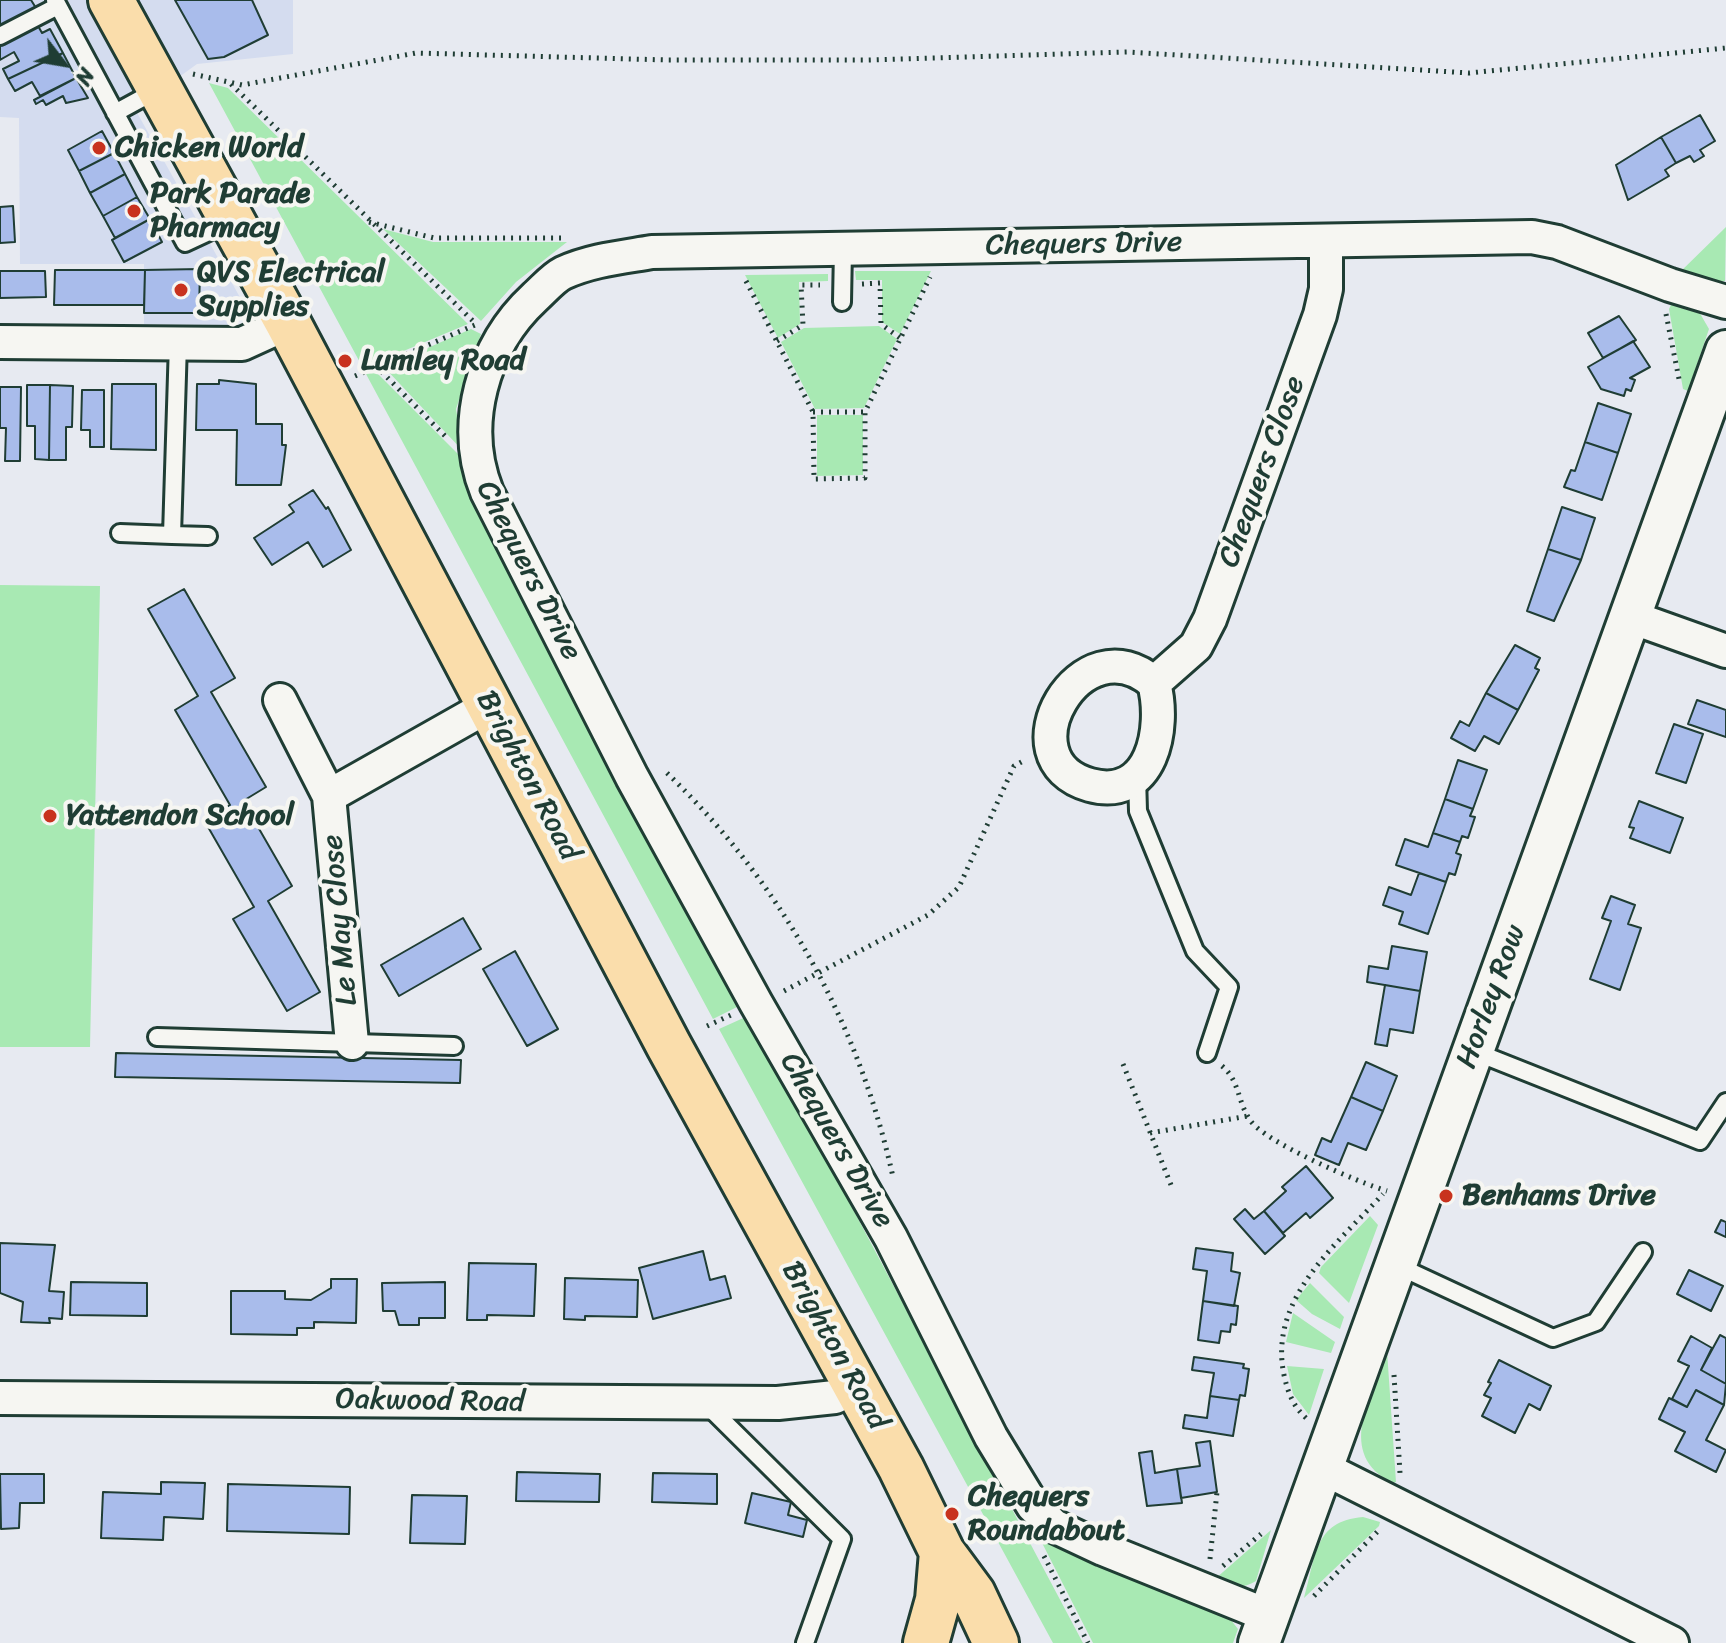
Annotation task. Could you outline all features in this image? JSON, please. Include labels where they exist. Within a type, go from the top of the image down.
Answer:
[{"type":"main road","name":"Brighton Road","points":[[111,0],[288,323],[669,1046],[856,1385],[942,1552],[973,1594],[996,1643]]},
{"type":"main road","points":[[926,1643],[938,1600],[942,1552]]},
{"type":"street","name":"Chequers Drive","points":[[1264,1629],[1209,1582],[1054,1526],[1033,1506],[991,1437],[891,1238],[756,1003],[632,777],[478,470],[473,429],[484,375],[488,331],[525,306],[560,274],[597,262],[652,252],[1532,237],[1557,242],[1670,285],[1726,302]]},
{"type":"street","name":"Chequers Close","points":[[1154,683],[1196,646],[1210,619],[1320,315],[1326,289],[1326,241]]},
{"type":"street","points":[[0,342],[242,344],[288,323]]},
{"type":"street","name":"Horley Row","points":[[1264,1629],[1395,1264],[1402,1196],[1473,1051],[1725,354]]},
{"type":"street","points":[[1628,616],[1726,651]]},
{"type":"street","points":[[1121,667],[1145,675],[1154,683],[1161,725],[1154,750],[1137,775],[1118,786],[1097,787],[1082,783],[1067,773],[1051,747],[1049,736],[1056,709],[1076,682],[1090,672],[1121,667]]},
{"type":"street","name":"Le May Close","points":[[280,700],[329,796],[352,1043]]},
{"type":"street","name":"Le May Close","points":[[329,796],[490,705]]},
{"type":"street","name":"Oakwood Road","points":[[0,1398],[706,1404],[811,1401],[835,1397],[856,1385]]},
{"type":"street","points":[[1323,1468],[1672,1643]]},
{"type":"lane","points":[[0,36],[57,3],[185,243],[231,221]]},
{"type":"lane","points":[[115,113],[156,79]]},
{"type":"lane","points":[[842,302],[843,249]]},
{"type":"lane","points":[[172,535],[178,343]]},
{"type":"lane","points":[[120,533],[208,536]]},
{"type":"lane","points":[[1137,775],[1138,811],[1195,951],[1229,987],[1207,1053]]},
{"type":"lane","points":[[157,1037],[454,1046]]},
{"type":"lane","points":[[1473,1051],[1700,1141],[1726,1102]]},
{"type":"lane","points":[[1395,1264],[1553,1338],[1596,1322],[1643,1252]]},
{"type":"lane","points":[[706,1404],[842,1539],[805,1643]]},
{"type":"path","points":[[156,79],[193,74],[242,85],[416,53],[775,60],[1128,52],[1469,73],[1726,48]]},
{"type":"path","points":[[229,82],[368,221],[488,331]]},
{"type":"path","points":[[368,221],[434,238],[592,238],[597,262]]},
{"type":"path","points":[[730,251],[813,412],[814,479],[865,478],[865,412],[945,247]]},
{"type":"path","points":[[880,283],[881,324],[900,338]]},
{"type":"path","points":[[777,341],[803,325],[801,285]]},
{"type":"path","points":[[1664,306],[1681,392]]},
{"type":"path","points":[[324,392],[376,366],[488,331]]},
{"type":"path","points":[[376,366],[478,470]]},
{"type":"path","points":[[813,412],[865,412]]},
{"type":"path","points":[[772,998],[928,915],[959,887],[1014,766],[1051,747]]},
{"type":"path","points":[[632,777],[661,767],[698,803],[763,884],[821,972],[881,1126],[895,1187]]},
{"type":"path","points":[[1207,1053],[1234,1076],[1248,1116],[1285,1146],[1402,1196],[1307,1279],[1286,1314],[1280,1344],[1288,1395],[1310,1422]]},
{"type":"path","points":[[1123,1064],[1173,1190]]},
{"type":"path","points":[[1150,1133],[1248,1116]]},
{"type":"path","points":[[1209,1582],[1217,1492]]},
{"type":"path","points":[[1033,1506],[1032,1533],[1088,1643]]},
{"type":"path","points":[[1209,1582],[1265,1530]]},
{"type":"shaded area","points":[[0,0],[293,0],[293,54],[197,64],[135,109],[242,301],[231,325],[144,324],[144,264],[20,264],[19,118],[0,117]]},
{"type":"green space","points":[[209,83],[228,88],[468,324],[363,368]]},
{"type":"green space","points":[[1726,227],[1725,281],[1703,284],[1677,275]]},
{"type":"green space","points":[[383,229],[433,242],[567,242],[516,282],[481,321]]},
{"type":"green space","points":[[855,271],[931,271],[900,334],[882,322],[882,280],[856,280]]},
{"type":"green space","points":[[828,274],[828,281],[799,282],[800,324],[778,338],[745,275]]},
{"type":"green space","points":[[1673,301],[1698,310],[1709,329],[1688,391],[1683,389],[1669,309]]},
{"type":"green space","points":[[879,326],[897,339],[864,408],[815,409],[781,342],[804,328]]},
{"type":"green space","points":[[471,329],[481,334],[456,409],[463,451],[384,367]]},
{"type":"green space","points":[[375,371],[465,461],[745,1003],[713,1019],[366,374]]},
{"type":"green space","points":[[817,415],[863,415],[863,475],[817,476]]},
{"type":"green space","name":"Yattendon School","points":[[0,585],[100,586],[90,1047],[0,1047]]},
{"type":"green space","points":[[750,1015],[1083,1643],[1053,1643],[719,1029]]},
{"type":"green space","points":[[1370,1216],[1378,1225],[1349,1303],[1319,1273],[1321,1267]]},
{"type":"green space","points":[[1310,1283],[1344,1317],[1340,1329],[1312,1314],[1296,1300]]},
{"type":"green space","points":[[1293,1313],[1335,1342],[1331,1353],[1286,1342]]},
{"type":"green space","points":[[1387,1351],[1396,1482],[1393,1483],[1375,1471],[1365,1457],[1361,1441],[1367,1405]]},
{"type":"green space","points":[[1287,1366],[1324,1369],[1309,1415],[1293,1394]]},
{"type":"green space","points":[[1363,1517],[1380,1522],[1379,1526],[1304,1598],[1319,1544],[1326,1534],[1347,1520]]},
{"type":"green space","points":[[1271,1530],[1256,1581],[1235,1586],[1215,1579]]},
{"type":"green space","points":[[1037,1533],[1223,1610],[1238,1629],[1233,1643],[1093,1643]]},
{"type":"building","points":[[0,0],[31,0],[36,8],[0,28]]},
{"type":"building","points":[[175,0],[252,0],[268,35],[224,57],[208,59]]},
{"type":"building","points":[[37,24],[42,33],[50,29],[63,53],[8,79],[3,69],[19,61],[14,52],[0,60],[0,44]]},
{"type":"building","points":[[63,53],[76,78],[40,96],[32,82],[15,91],[8,79]]},
{"type":"building","points":[[76,78],[88,98],[66,103],[63,96],[46,105],[43,100],[36,104],[34,100]]},
{"type":"building","points":[[1700,115],[1715,141],[1700,150],[1704,156],[1694,162],[1690,156],[1676,163],[1661,137]]},
{"type":"building","points":[[102,131],[114,153],[79,171],[68,150]]},
{"type":"building","points":[[1661,137],[1676,163],[1665,170],[1669,176],[1628,200],[1616,165]]},
{"type":"building","points":[[114,153],[125,174],[90,193],[79,171]]},
{"type":"building","points":[[125,174],[137,197],[103,216],[90,193]]},
{"type":"building","points":[[137,197],[150,219],[115,238],[103,216]]},
{"type":"building","points":[[13,206],[15,242],[0,243],[0,207]]},
{"type":"building","points":[[150,219],[162,242],[124,262],[112,240]]},
{"type":"building","points":[[200,269],[199,313],[144,313],[145,270]]},
{"type":"building","points":[[55,270],[145,270],[144,305],[54,305]]},
{"type":"building","points":[[0,271],[45,271],[46,297],[0,298]]},
{"type":"building","points":[[1619,316],[1636,340],[1603,358],[1588,333]]},
{"type":"building","points":[[1633,341],[1650,367],[1630,378],[1635,380],[1631,391],[1626,389],[1624,396],[1601,389],[1588,367]]},
{"type":"building","points":[[219,380],[256,384],[256,424],[282,424],[282,445],[286,445],[281,485],[236,485],[237,430],[196,430],[197,384],[219,384]]},
{"type":"building","points":[[112,384],[156,384],[156,450],[111,449]]},
{"type":"building","points":[[27,385],[50,385],[49,460],[35,459],[35,426],[27,426]]},
{"type":"building","points":[[50,385],[73,386],[72,427],[66,427],[66,460],[49,460]]},
{"type":"building","points":[[0,387],[21,387],[20,461],[5,461],[6,428],[0,428]]},
{"type":"building","points":[[82,390],[104,390],[104,447],[90,447],[90,430],[81,430]]},
{"type":"building","points":[[1598,403],[1631,414],[1618,453],[1585,442]]},
{"type":"building","points":[[1585,442],[1618,453],[1602,500],[1564,487],[1571,470],[1575,471]]},
{"type":"building","points":[[313,490],[326,509],[328,507],[351,550],[323,567],[308,542],[272,565],[254,538],[294,512],[289,505]]},
{"type":"building","points":[[1562,507],[1595,518],[1581,560],[1548,549]]},
{"type":"building","points":[[1548,549],[1581,560],[1554,621],[1527,611]]},
{"type":"building","points":[[184,589],[235,678],[211,692],[266,787],[243,801],[292,886],[268,901],[320,992],[287,1011],[233,919],[254,907],[204,820],[230,805],[175,710],[198,696],[148,609]]},
{"type":"building","points":[[1515,645],[1540,658],[1535,668],[1539,670],[1518,710],[1486,693]]},
{"type":"building","points":[[1486,693],[1518,710],[1499,744],[1484,736],[1475,751],[1451,738],[1460,721],[1469,726]]},
{"type":"building","points":[[1697,700],[1726,710],[1726,737],[1688,724]]},
{"type":"building","points":[[1674,724],[1703,734],[1686,783],[1656,773]]},
{"type":"building","points":[[1458,760],[1487,770],[1473,809],[1445,799]]},
{"type":"building","points":[[1445,799],[1473,809],[1470,816],[1475,817],[1468,838],[1462,836],[1460,842],[1433,833]]},
{"type":"building","points":[[1639,801],[1683,818],[1670,853],[1630,838],[1634,828],[1629,827]]},
{"type":"building","points":[[1433,833],[1460,842],[1456,853],[1461,855],[1455,875],[1449,873],[1446,882],[1396,865],[1405,839],[1428,847]]},
{"type":"building","points":[[1419,873],[1446,882],[1428,934],[1399,924],[1403,912],[1383,905],[1389,887],[1411,895]]},
{"type":"building","points":[[1611,896],[1635,905],[1628,924],[1641,928],[1620,990],[1590,979],[1611,921],[1602,918]]},
{"type":"building","points":[[463,918],[481,949],[399,996],[381,965]]},
{"type":"building","points":[[1392,946],[1427,952],[1420,991],[1367,982],[1369,966],[1388,969]]},
{"type":"building","points":[[515,951],[558,1029],[527,1046],[483,969]]},
{"type":"building","points":[[1385,985],[1420,991],[1413,1033],[1390,1029],[1387,1046],[1375,1044]]},
{"type":"building","points":[[116,1053],[461,1060],[460,1083],[115,1077]]},
{"type":"building","points":[[1366,1062],[1397,1076],[1383,1111],[1351,1097]]},
{"type":"building","points":[[1351,1097],[1383,1111],[1366,1150],[1348,1143],[1339,1165],[1315,1155],[1322,1138],[1331,1142]]},
{"type":"building","points":[[1306,1166],[1333,1198],[1310,1218],[1306,1213],[1283,1233],[1264,1211],[1286,1191],[1282,1187]]},
{"type":"building","points":[[1245,1209],[1254,1219],[1264,1211],[1285,1236],[1265,1254],[1234,1219]]},
{"type":"building","points":[[1721,1220],[1726,1222],[1726,1237],[1715,1232]]},
{"type":"building","points":[[0,1243],[55,1245],[49,1291],[64,1292],[62,1319],[49,1318],[50,1323],[21,1322],[23,1302],[0,1293]]},
{"type":"building","points":[[1196,1248],[1233,1253],[1231,1271],[1240,1273],[1234,1306],[1203,1301],[1207,1271],[1193,1269]]},
{"type":"building","points":[[703,1251],[710,1280],[725,1276],[731,1298],[653,1319],[639,1268]]},
{"type":"building","points":[[469,1263],[536,1264],[534,1316],[487,1315],[487,1320],[467,1320]]},
{"type":"building","points":[[1689,1270],[1723,1286],[1711,1311],[1677,1294]]},
{"type":"building","points":[[565,1278],[638,1280],[637,1317],[585,1316],[585,1320],[564,1319]]},
{"type":"building","points":[[331,1279],[357,1279],[356,1323],[314,1322],[314,1328],[297,1328],[297,1335],[231,1334],[231,1291],[285,1291],[285,1299],[311,1300],[331,1288]]},
{"type":"building","points":[[71,1282],[147,1283],[147,1316],[70,1315]]},
{"type":"building","points":[[445,1282],[445,1318],[419,1318],[419,1325],[399,1325],[395,1311],[383,1311],[382,1283]]},
{"type":"building","points":[[1203,1301],[1238,1306],[1236,1325],[1231,1324],[1230,1332],[1221,1331],[1219,1343],[1198,1340]]},
{"type":"building","points":[[1720,1335],[1726,1338],[1726,1384],[1701,1370]]},
{"type":"building","points":[[1691,1336],[1712,1348],[1701,1370],[1726,1384],[1724,1405],[1696,1390],[1687,1407],[1672,1399],[1689,1366],[1678,1361]]},
{"type":"building","points":[[1194,1357],[1244,1364],[1243,1368],[1249,1369],[1245,1396],[1240,1395],[1239,1400],[1210,1396],[1214,1373],[1192,1370]]},
{"type":"building","points":[[1499,1360],[1551,1386],[1540,1410],[1529,1404],[1515,1433],[1482,1416],[1491,1398],[1484,1395]]},
{"type":"building","points":[[1696,1390],[1724,1405],[1706,1440],[1726,1450],[1716,1472],[1675,1451],[1685,1432],[1659,1419],[1669,1398],[1687,1407]]},
{"type":"building","points":[[1210,1396],[1239,1400],[1233,1436],[1183,1428],[1185,1415],[1207,1418]]},
{"type":"building","points":[[1210,1441],[1217,1492],[1181,1498],[1177,1469],[1200,1466],[1196,1443]]},
{"type":"building","points":[[1152,1451],[1155,1473],[1177,1469],[1182,1503],[1147,1506],[1139,1453]]},
{"type":"building","points":[[517,1472],[600,1474],[599,1502],[516,1501]]},
{"type":"building","points":[[653,1473],[717,1474],[717,1504],[652,1502]]},
{"type":"building","points":[[0,1474],[44,1474],[44,1503],[20,1503],[19,1528],[1,1529]]},
{"type":"building","points":[[161,1482],[205,1483],[203,1519],[164,1517],[163,1540],[101,1538],[103,1492],[161,1494]]},
{"type":"building","points":[[228,1484],[350,1487],[349,1534],[227,1531]]},
{"type":"building","points":[[752,1493],[791,1502],[788,1515],[807,1520],[803,1537],[745,1523]]},
{"type":"building","points":[[412,1495],[467,1496],[465,1544],[410,1543]]},
{"type":"place","name":"Chicken World","points":[[99,148]]},
{"type":"place","name":"Park Parade Pharmacy","points":[[134,211]]},
{"type":"place","name":"QVS Electrical Supplies","points":[[181,290]]},
{"type":"place","name":"Lumley Road","points":[[345,361]]},
{"type":"place","name":"Yattendon School","points":[[50,816]]},
{"type":"place","name":"Benhams Drive","points":[[1446,1196]]},
{"type":"place","name":"Chequers Roundabout","points":[[952,1514]]}]
